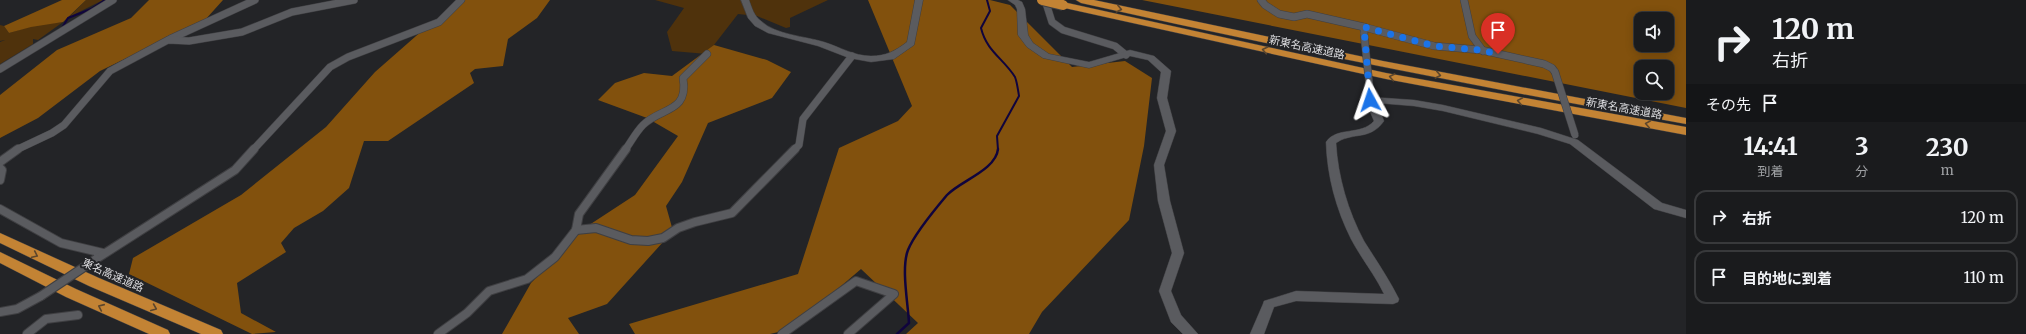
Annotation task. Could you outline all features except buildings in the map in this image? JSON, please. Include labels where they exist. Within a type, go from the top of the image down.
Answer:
[{"type":"highway","name":"新東名高速道路","points":[[1043,0],[1386,76],[1686,131]]},
{"type":"highway","name":"新東名高速道路","points":[[1081,0],[1341,56],[1500,88],[1686,121]]},
{"type":"highway","name":"東名高速道路","points":[[0,238],[94,282],[216,334]]},
{"type":"highway","points":[[0,257],[71,293],[163,334]]},
{"type":"street","points":[[0,70],[113,0]]},
{"type":"street","points":[[0,162],[12,152],[52,133],[64,125],[110,71],[168,40],[256,0]]},
{"type":"street","points":[[168,40],[189,41],[242,32],[292,12],[354,0]]},
{"type":"street","points":[[0,312],[17,309],[41,296],[100,256],[235,170],[330,67],[348,57],[439,22],[461,0]]},
{"type":"street","points":[[745,0],[751,16],[758,24],[764,27],[821,44],[852,56],[871,59],[894,56],[911,43],[919,0]]},
{"type":"street","points":[[1012,0],[1019,4],[1023,14],[1023,35],[1030,45],[1046,56],[1089,65],[1130,53],[1150,58],[1166,71],[1162,98],[1171,131],[1160,165],[1164,201],[1178,253],[1165,291],[1176,318],[1191,334]]},
{"type":"street","points":[[1043,0],[1052,22],[1063,30],[1115,46],[1126,55]]},
{"type":"street","points":[[1261,0],[1265,5],[1279,14],[1294,17],[1307,14],[1364,31],[1434,46],[1483,51],[1544,64],[1552,68],[1555,72],[1575,139]]},
{"type":"street","points":[[1464,0],[1472,36],[1483,51]]},
{"type":"street","points":[[1258,334],[1270,304],[1296,296],[1393,299],[1354,231],[1341,200],[1331,153],[1331,142],[1337,136],[1366,132],[1374,128],[1379,121],[1370,95],[1364,31]]},
{"type":"street","points":[[438,334],[467,313],[489,292],[527,279],[555,257],[576,230],[578,214],[644,124],[668,111],[683,98],[685,90],[683,78],[707,54]]},
{"type":"street","points":[[576,230],[596,228],[631,240],[648,241],[663,238],[678,228],[695,222],[732,213],[800,145],[803,119],[852,56]]},
{"type":"street","points":[[1370,95],[1443,108],[1575,139],[1658,206],[1686,214]]},
{"type":"street","points":[[0,168],[2,170],[0,180]]},
{"type":"street","points":[[0,209],[61,243],[100,256]]},
{"type":"street","points":[[782,334],[791,330],[856,281],[894,294],[848,334]]},
{"type":"street","points":[[27,334],[46,319],[78,315]]},
{"type":"shaded area","points":[[62,0],[86,0],[63,22],[31,27],[9,33],[4,26]]},
{"type":"shaded area","points":[[86,0],[103,0],[69,17]]},
{"type":"shaded area","points":[[149,0],[223,0],[205,20],[100,71],[38,118],[0,138],[0,95],[57,50],[131,18]]},
{"type":"shaded area","points":[[462,0],[550,0],[537,18],[508,39],[503,66],[475,69],[470,73],[474,83],[388,141],[364,141],[349,188],[323,211],[294,228],[281,243],[286,252],[237,283],[241,313],[276,332],[252,334],[129,274],[133,258],[241,195],[326,127],[375,72],[424,29]]},
{"type":"shaded area","points":[[655,0],[828,0],[790,18],[790,27],[786,28],[757,16],[738,14],[707,54],[672,51],[667,32],[684,8]]},
{"type":"shaded area","points":[[868,0],[990,0],[1010,5],[1072,67],[1125,61],[1152,78],[1144,146],[1129,220],[1042,312],[1029,334],[906,334],[918,323],[861,269],[791,329],[770,334],[635,334],[629,324],[798,274],[839,148],[898,121],[912,106]]},
{"type":"shaded area","points":[[1142,0],[1686,0],[1686,108],[1646,100],[1674,100],[1674,60],[1634,60],[1634,98]]},
{"type":"shaded area","points":[[63,22],[38,40],[33,39],[33,44],[0,64],[0,42],[5,40],[0,41],[0,25],[4,26],[9,33],[35,25]]},
{"type":"shaded area","points":[[714,45],[767,60],[791,72],[772,98],[708,123],[682,182],[666,206],[673,231],[607,304],[568,318],[579,334],[502,334],[531,283],[583,229],[635,195],[678,136],[647,118],[598,100],[615,83],[644,73],[672,76]]},
{"type":"waterway","points":[[62,28],[68,18],[91,9],[105,0]]},
{"type":"waterway","points":[[987,0],[990,11],[981,28],[991,49],[1015,77],[1019,96],[997,136],[998,149]]},
{"type":"waterway","points":[[897,334],[909,323],[905,266],[906,257],[911,244],[947,195],[977,175],[991,163],[996,156],[998,149]]},
{"type":"route","points":[[1370,100],[1364,27],[1434,46],[1480,50],[1498,54]]}]
